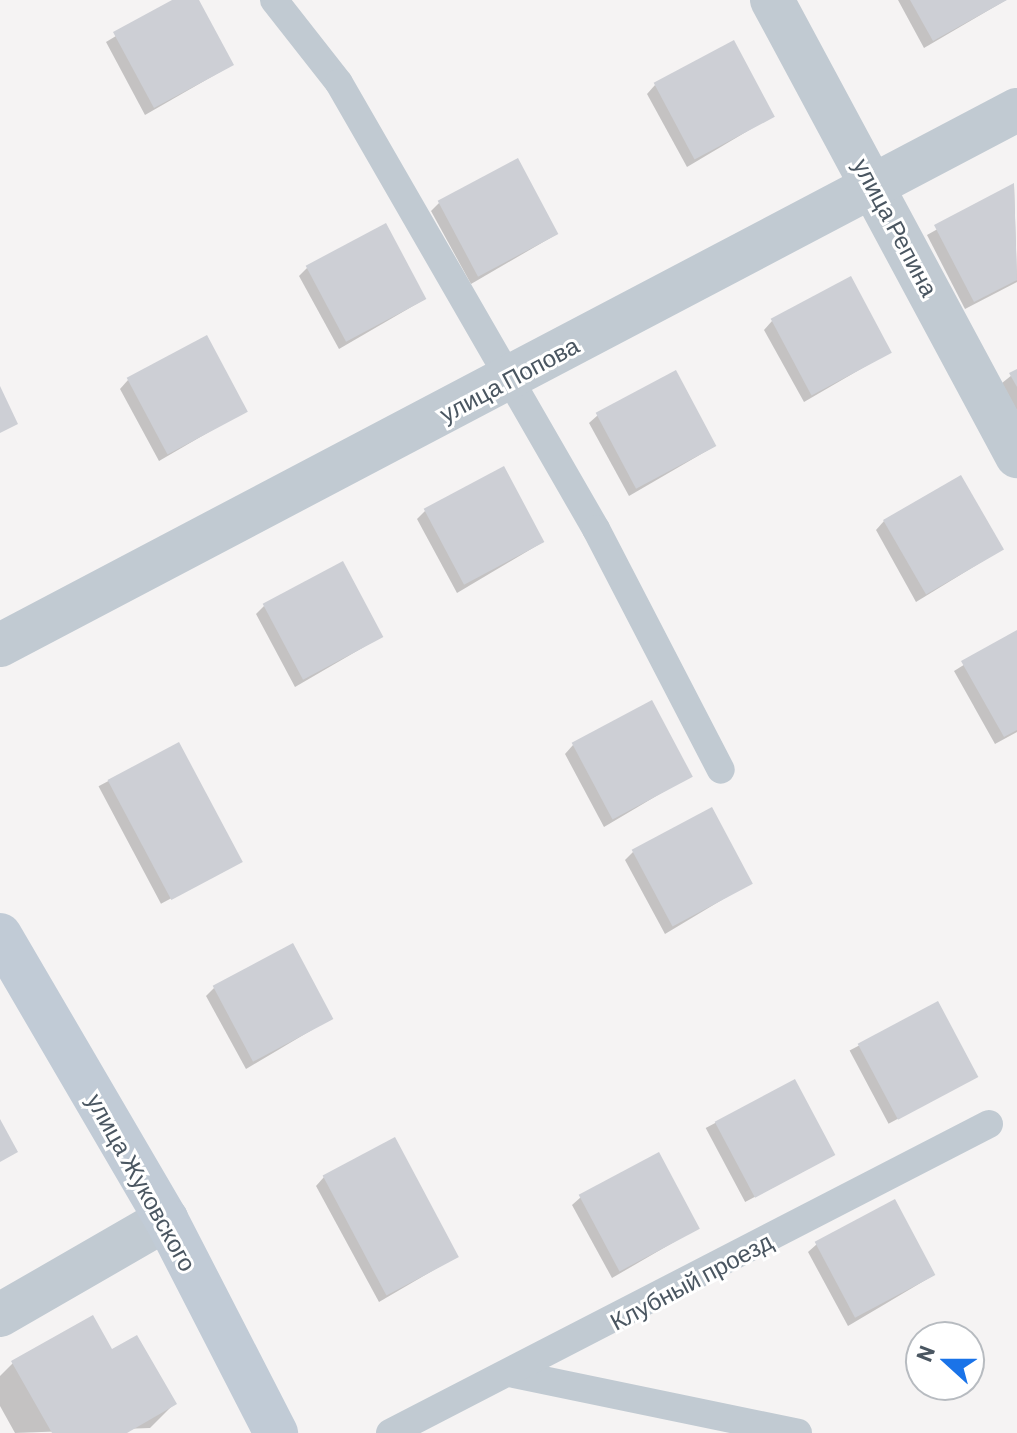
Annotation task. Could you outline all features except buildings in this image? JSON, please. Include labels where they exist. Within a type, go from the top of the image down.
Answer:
[{"type":"street","name":"улица Репина","points":[[772,0],[1017,456]]},
{"type":"street","name":"улица Попова","points":[[0,645],[510,379],[873,183],[1017,110]]},
{"type":"street","name":"улица Жуковского","points":[[0,935],[166,1219],[276,1433]]},
{"type":"street","points":[[0,1315],[166,1219]]},
{"type":"lane","points":[[274,0],[339,83],[510,379],[721,770]]},
{"type":"lane","name":"Клубный проезд","points":[[390,1433],[514,1374],[989,1124]]},
{"type":"lane","points":[[514,1374],[798,1433]]}]
